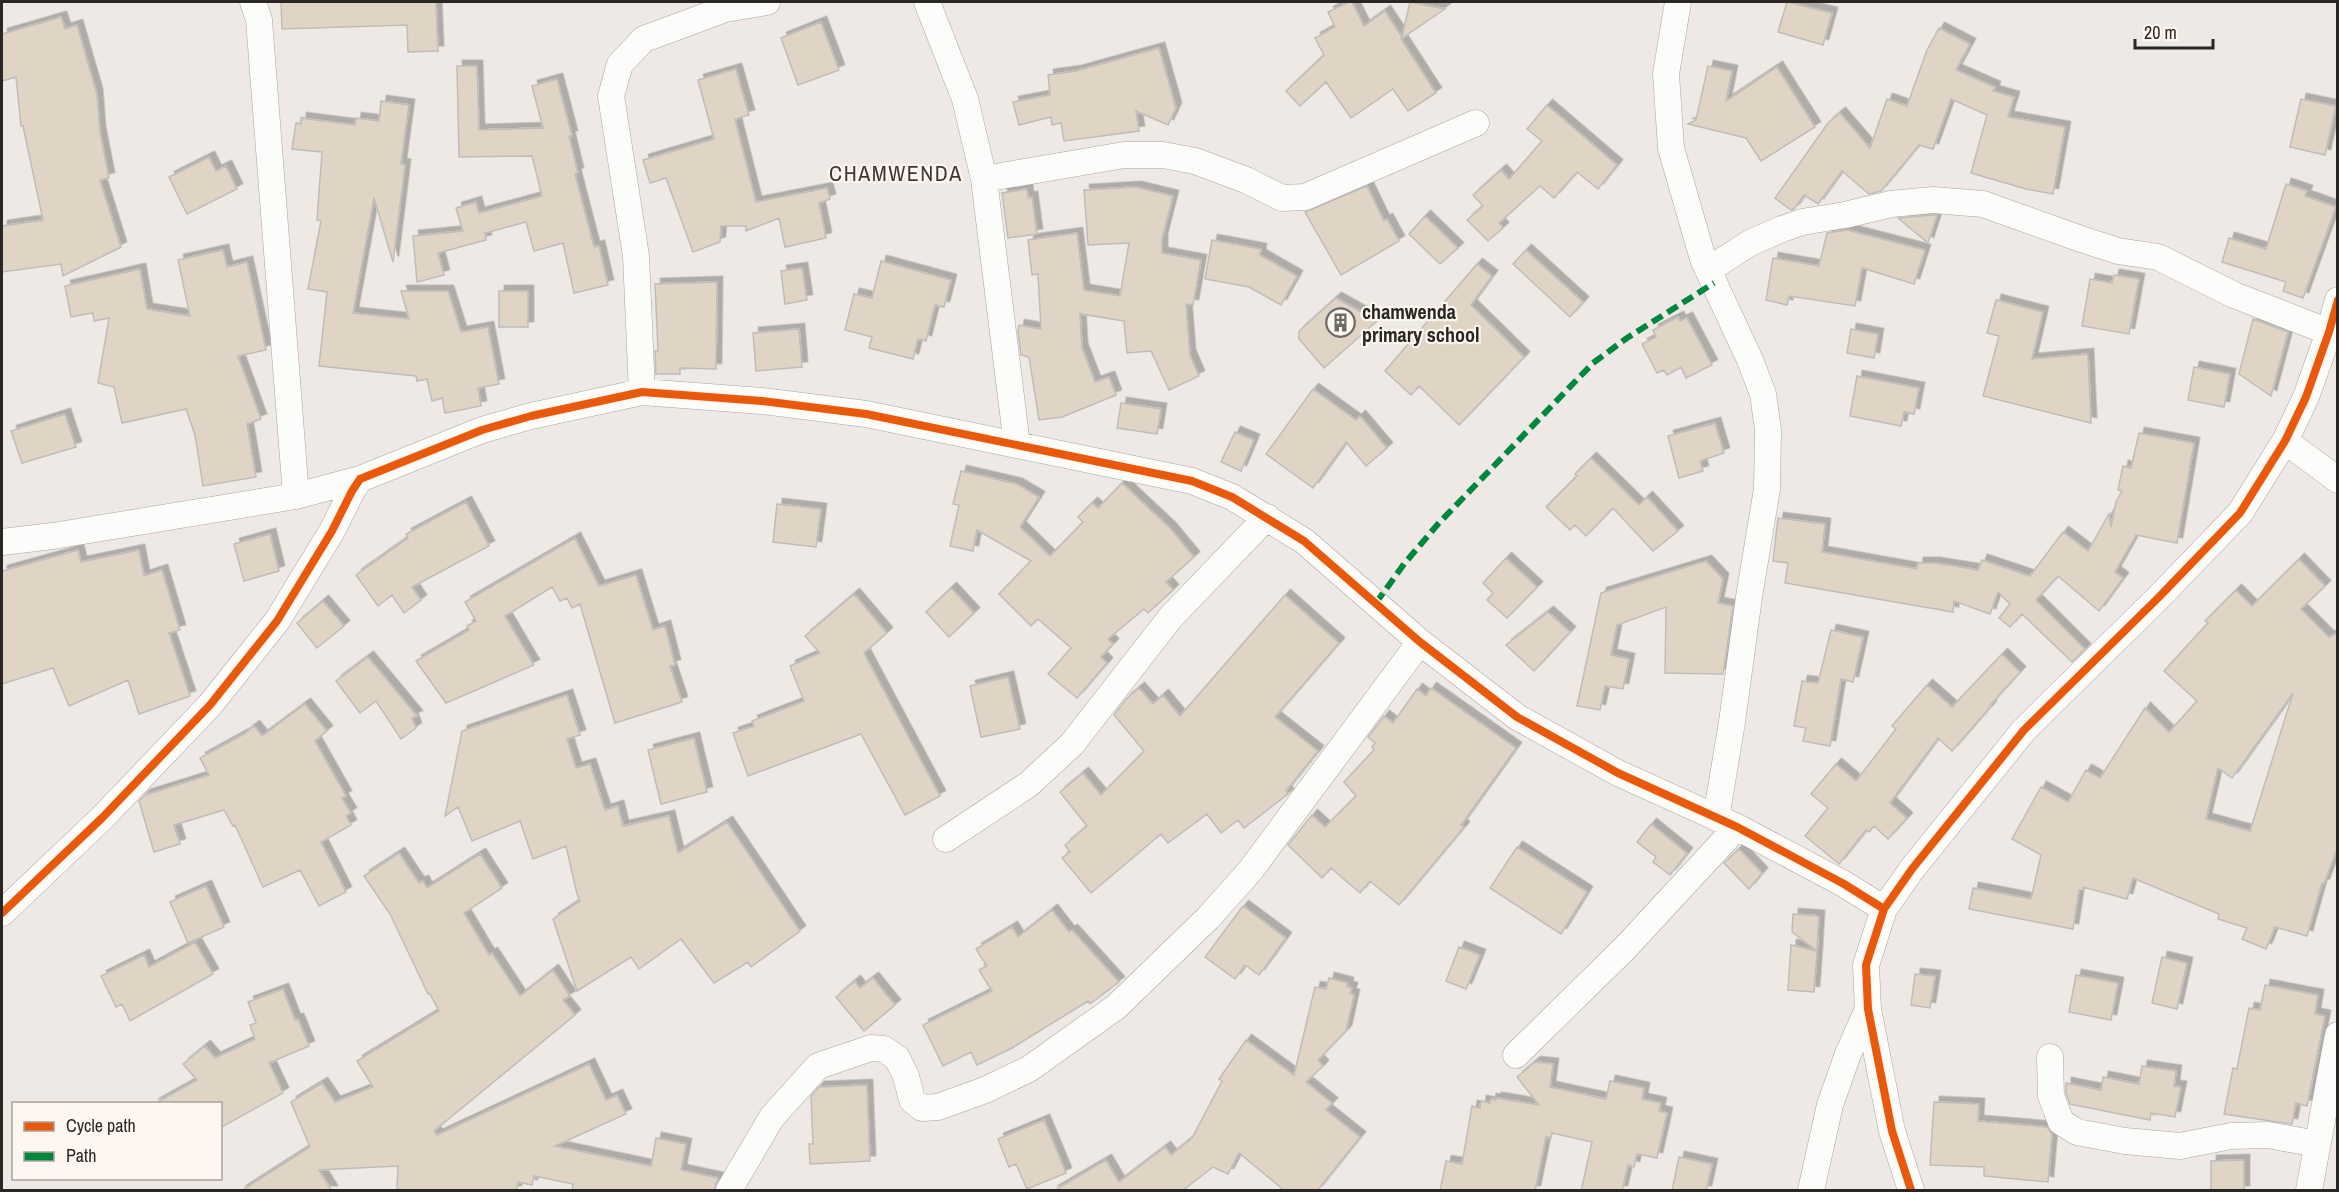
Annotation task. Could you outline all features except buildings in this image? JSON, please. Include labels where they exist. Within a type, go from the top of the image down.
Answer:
[{"type":"street","points":[[253,2],[260,20],[296,496]]},
{"type":"street","points":[[642,392],[636,256],[611,96],[620,63],[644,39],[725,9],[767,2]]},
{"type":"street","points":[[927,2],[965,99],[984,179],[1017,445]]},
{"type":"street","points":[[1516,1055],[1625,948],[1726,823],[1767,489],[1768,430],[1763,394],[1750,360],[1703,259],[1671,148],[1666,74],[1678,2]]},
{"type":"street","points":[[984,179],[1124,155],[1163,155],[1195,161],[1246,180],[1282,198],[1293,199],[1305,197],[1476,123]]},
{"type":"street","points":[[1708,270],[1750,243],[1782,228],[1802,222],[1891,204],[1933,200],[1983,204],[2118,251],[2158,257],[2234,295],[2330,332]]},
{"type":"street","points":[[1911,1191],[1892,1131],[1868,1010],[1866,965],[1884,909],[1912,869],[2024,730],[2159,597],[2240,513],[2284,441],[2306,397],[2330,332],[2337,300]]},
{"type":"street","points":[[2,542],[53,536],[356,485],[482,430],[531,416],[642,392],[762,401],[866,414],[1192,481],[1232,497],[1304,541],[1420,642],[1517,717],[1618,773],[1726,823],[1844,884],[1884,909]]},
{"type":"street","points":[[2284,441],[2337,480]]},
{"type":"street","points":[[2,914],[86,834],[210,705],[277,621],[332,531],[356,485]]},
{"type":"street","points":[[946,839],[1029,784],[1072,744],[1171,617],[1267,518]]},
{"type":"street","points":[[729,1191],[771,1117],[818,1066],[871,1048],[884,1049],[897,1059],[906,1076],[912,1100],[922,1108],[938,1107],[985,1090],[1029,1069],[1116,1007],[1208,918],[1250,871],[1420,642]]},
{"type":"street","points":[[1811,1191],[1830,1105],[1848,1054],[1868,1010]]},
{"type":"street","points":[[2308,1191],[2337,1035]]},
{"type":"street","points":[[2050,1057],[2051,1096],[2061,1122],[2077,1132],[2125,1141],[2180,1146],[2230,1136],[2268,1135],[2317,1144]]},
{"type":"marked path","points":[[1376,603],[1404,564],[1438,524],[1593,363],[1627,338],[1714,283]]},
{"type":"cycle path","points":[[1911,1190],[1892,1131],[1868,1009],[1866,965],[1884,909],[1912,869],[2024,730],[2159,597],[2240,513],[2285,441],[2306,397],[2338,300]]},
{"type":"cycle path","points":[[2,913],[102,818],[210,705],[277,621],[332,531],[360,479],[482,430],[531,416],[642,392],[762,401],[866,414],[1192,481],[1232,497],[1304,541],[1420,642],[1517,717],[1618,773],[1737,827],[1844,884],[1884,909]]},
{"type":"place","name":"chamwenda primary school","points":[[1341,323]]},
{"type":"district","name":"CHAMWENDA","points":[[896,173]]}]
